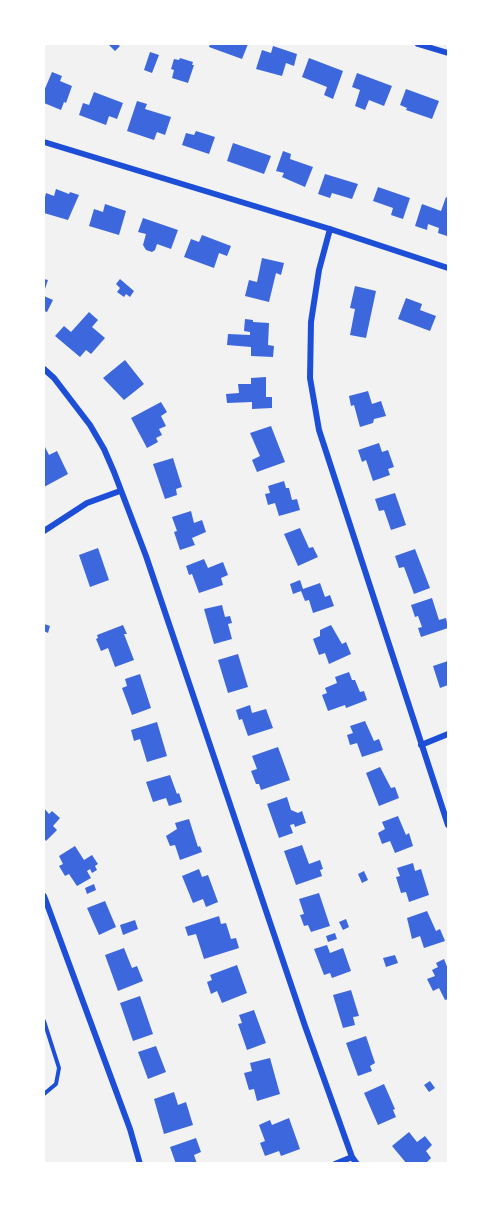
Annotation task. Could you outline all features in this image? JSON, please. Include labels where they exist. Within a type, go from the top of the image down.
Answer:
[{"type":"street","points":[[418,44],[448,53]]},
{"type":"street","points":[[44,142],[448,268]]},
{"type":"street","points":[[330,230],[317,279],[310,331],[310,378],[319,430],[448,825]]},
{"type":"street","points":[[44,369],[54,378],[90,425],[104,449],[146,556],[305,1026],[352,1157],[357,1164]]},
{"type":"street","points":[[44,531],[87,503],[120,491]]},
{"type":"street","points":[[421,745],[448,734]]},
{"type":"street","points":[[44,896],[130,1129],[140,1164]]},
{"type":"street","points":[[335,1164],[352,1157]]},
{"type":"lane","points":[[44,1021],[59,1068],[56,1083],[44,1095]]},
{"type":"building","points":[[108,44],[117,44],[120,46],[115,51]]},
{"type":"building","points":[[210,44],[248,44],[242,59],[209,47]]},
{"type":"building","points":[[273,46],[297,54],[294,66],[286,63],[282,76],[256,69],[262,50],[271,53]]},
{"type":"building","points":[[150,52],[159,55],[152,73],[144,70]]},
{"type":"building","points":[[180,58],[193,62],[192,65],[194,65],[188,83],[172,78],[174,70],[171,69],[174,59],[179,60]]},
{"type":"building","points":[[309,58],[343,71],[333,99],[324,95],[327,87],[302,77]]},
{"type":"building","points":[[52,72],[62,76],[60,81],[72,86],[61,110],[44,103],[44,91]]},
{"type":"building","points":[[357,73],[392,86],[384,106],[369,100],[365,110],[355,106],[360,90],[352,87]]},
{"type":"building","points":[[406,89],[439,101],[432,119],[406,110],[407,108],[400,105]]},
{"type":"building","points":[[94,92],[123,103],[117,119],[109,116],[106,125],[79,115],[83,103],[89,105]]},
{"type":"building","points":[[137,101],[147,104],[145,109],[171,117],[165,135],[157,132],[154,140],[127,131]]},
{"type":"building","points":[[196,131],[215,137],[209,154],[182,145],[186,133],[194,135]]},
{"type":"building","points":[[233,143],[271,156],[264,174],[227,161]]},
{"type":"building","points":[[283,151],[291,154],[290,159],[313,167],[305,187],[282,177],[284,173],[276,171]]},
{"type":"building","points":[[325,174],[358,184],[352,199],[332,193],[330,198],[318,194]]},
{"type":"building","points":[[378,187],[410,198],[403,219],[391,215],[393,208],[373,201]]},
{"type":"building","points":[[56,189],[79,195],[68,220],[44,213],[46,193],[54,196]]},
{"type":"building","points":[[446,197],[448,198],[447,236],[438,233],[439,228],[428,224],[427,230],[415,226],[422,204],[441,211]]},
{"type":"building","points":[[105,204],[126,211],[119,235],[89,226],[94,209],[103,212]]},
{"type":"building","points":[[143,218],[178,230],[171,249],[157,244],[152,252],[146,250],[143,245],[146,234],[138,232]]},
{"type":"building","points":[[202,235],[231,246],[227,256],[219,253],[214,268],[184,257],[191,239],[199,242]]},
{"type":"building","points":[[262,258],[284,263],[281,275],[276,273],[269,302],[245,296],[249,280],[257,282]]},
{"type":"building","points":[[44,279],[48,280],[44,292]]},
{"type":"building","points":[[120,279],[134,291],[130,297],[126,294],[124,297],[117,292],[120,288],[116,284]]},
{"type":"building","points":[[355,286],[376,291],[366,338],[350,335],[355,309],[350,308]]},
{"type":"building","points":[[44,296],[53,300],[47,312],[44,311]]},
{"type":"building","points":[[406,298],[422,304],[420,310],[436,316],[430,331],[398,319]]},
{"type":"building","points":[[89,312],[98,320],[92,327],[105,338],[91,354],[86,350],[80,357],[55,336],[64,326],[71,332]]},
{"type":"building","points":[[245,319],[269,323],[268,345],[274,346],[273,357],[251,356],[251,347],[227,345],[228,334],[250,335],[250,332],[244,331]]},
{"type":"building","points":[[125,360],[144,384],[124,400],[103,378]]},
{"type":"building","points":[[266,377],[266,397],[272,397],[272,408],[252,409],[252,402],[227,403],[226,394],[239,393],[238,384],[251,384],[251,378]]},
{"type":"building","points":[[368,391],[372,404],[381,401],[386,416],[374,419],[373,423],[360,427],[349,396]]},
{"type":"building","points":[[161,402],[167,412],[161,416],[166,426],[159,429],[162,435],[156,438],[158,442],[147,448],[131,418]]},
{"type":"building","points":[[271,426],[285,462],[257,472],[252,460],[260,456],[250,433]]},
{"type":"building","points":[[379,443],[382,452],[388,450],[394,467],[388,469],[390,475],[373,481],[366,460],[362,462],[358,450]]},
{"type":"building","points":[[44,448],[49,455],[57,451],[68,474],[44,487]]},
{"type":"building","points":[[173,458],[182,487],[176,489],[177,495],[165,499],[153,464]]},
{"type":"building","points":[[284,481],[286,488],[289,488],[292,500],[297,499],[300,510],[279,516],[275,503],[268,505],[265,494],[270,493],[268,486]]},
{"type":"building","points":[[395,493],[406,525],[391,530],[384,510],[379,511],[375,499]]},
{"type":"building","points":[[191,511],[194,523],[202,520],[206,532],[192,538],[195,545],[180,550],[172,517]]},
{"type":"building","points":[[300,528],[309,548],[313,547],[318,557],[298,566],[284,534]]},
{"type":"building","points":[[98,548],[109,580],[90,587],[79,555]]},
{"type":"building","points":[[415,549],[430,588],[414,594],[404,567],[399,568],[395,556]]},
{"type":"building","points":[[204,559],[208,568],[223,562],[228,575],[221,578],[223,585],[199,593],[192,574],[189,575],[186,566]]},
{"type":"building","points":[[300,580],[303,589],[320,583],[325,597],[330,595],[334,606],[313,613],[309,600],[305,601],[301,591],[293,594],[290,584]]},
{"type":"building","points":[[432,598],[439,620],[446,618],[448,628],[421,637],[418,628],[422,627],[411,605]]},
{"type":"building","points":[[222,605],[225,617],[230,616],[232,623],[228,624],[232,639],[214,644],[204,609]]},
{"type":"building","points":[[44,624],[50,626],[48,633],[44,631]]},
{"type":"building","points":[[123,625],[134,660],[115,667],[108,648],[101,651],[96,639],[97,635]]},
{"type":"building","points":[[331,625],[342,644],[346,642],[351,654],[329,664],[325,653],[319,655],[313,639],[320,636],[320,630]]},
{"type":"building","points":[[238,654],[248,687],[228,693],[218,660]]},
{"type":"building","points":[[448,661],[448,685],[440,688],[433,666]]},
{"type":"building","points":[[349,672],[360,692],[364,691],[367,700],[346,708],[345,705],[328,711],[322,695],[327,693],[325,688],[337,683],[335,677]]},
{"type":"building","points":[[140,674],[151,708],[132,715],[122,688],[127,686],[125,679]]},
{"type":"building","points":[[250,705],[252,713],[266,709],[273,728],[248,736],[236,710]]},
{"type":"building","points":[[365,721],[374,741],[379,739],[383,750],[362,757],[357,743],[350,745],[347,735],[353,733],[350,726]]},
{"type":"building","points":[[157,722],[167,756],[147,762],[140,739],[134,741],[131,730]]},
{"type":"building","points":[[278,747],[290,780],[261,790],[251,771],[257,769],[252,756]]},
{"type":"building","points":[[380,767],[391,788],[395,787],[399,798],[379,806],[366,773]]},
{"type":"building","points":[[170,775],[182,802],[169,806],[166,798],[153,802],[146,782]]},
{"type":"building","points":[[287,797],[291,810],[298,813],[302,811],[306,823],[295,827],[294,824],[290,825],[293,833],[279,838],[267,804]]},
{"type":"building","points":[[44,808],[49,814],[52,811],[60,818],[53,826],[57,830],[46,841],[44,838]]},
{"type":"building","points":[[398,816],[406,835],[409,833],[413,846],[395,853],[390,841],[382,844],[378,833],[385,829],[382,822]]},
{"type":"building","points":[[189,819],[198,847],[200,846],[202,852],[180,860],[175,845],[170,846],[166,836],[177,829],[175,823]]},
{"type":"building","points":[[302,845],[309,864],[320,860],[323,869],[320,870],[322,876],[296,885],[284,851]]},
{"type":"building","points":[[75,846],[84,860],[92,855],[98,864],[95,866],[97,870],[92,873],[90,869],[87,871],[91,878],[77,886],[69,874],[65,876],[59,866],[63,864],[59,856]]},
{"type":"building","points":[[413,863],[415,871],[421,869],[429,895],[409,902],[406,892],[401,893],[396,877],[400,876],[397,868]]},
{"type":"building","points":[[199,869],[202,877],[208,875],[218,902],[206,907],[203,899],[193,903],[182,876]]},
{"type":"building","points":[[364,871],[368,880],[362,883],[358,874]]},
{"type":"building","points":[[94,884],[96,890],[87,894],[85,888]]},
{"type":"building","points":[[319,893],[330,926],[311,932],[308,925],[304,926],[300,915],[304,914],[299,899]]},
{"type":"building","points":[[105,901],[116,927],[99,935],[87,908]]},
{"type":"building","points":[[427,911],[436,931],[440,929],[445,941],[424,948],[420,936],[412,939],[407,918]]},
{"type":"building","points":[[219,916],[221,924],[226,923],[231,939],[236,938],[239,948],[204,959],[196,934],[188,936],[185,927]]},
{"type":"building","points":[[346,919],[349,927],[343,930],[339,922]]},
{"type":"building","points":[[135,920],[138,929],[123,935],[120,925]]},
{"type":"building","points":[[335,933],[337,939],[328,942],[326,936]]},
{"type":"building","points":[[327,945],[330,953],[343,948],[351,971],[332,978],[330,973],[324,975],[314,949]]},
{"type":"building","points":[[124,948],[132,968],[137,966],[143,981],[118,991],[105,955]]},
{"type":"building","points":[[395,955],[398,963],[386,967],[383,958]]},
{"type":"building","points":[[444,959],[448,969],[448,999],[445,1000],[439,988],[433,991],[427,979],[435,976],[432,970],[438,967],[436,963]]},
{"type":"building","points":[[237,965],[247,993],[222,1003],[217,991],[211,994],[207,982],[212,980],[210,975]]},
{"type":"building","points":[[351,990],[359,1016],[353,1017],[355,1025],[343,1028],[333,995]]},
{"type":"building","points":[[140,996],[153,1034],[133,1041],[120,1003]]},
{"type":"building","points":[[254,1010],[266,1043],[247,1050],[238,1024],[242,1023],[239,1015]]},
{"type":"building","points":[[366,1036],[375,1063],[370,1066],[372,1071],[358,1076],[346,1043]]},
{"type":"building","points":[[156,1046],[166,1072],[148,1079],[138,1052]]},
{"type":"building","points":[[270,1058],[280,1094],[257,1101],[254,1089],[249,1090],[244,1073],[252,1071],[250,1063]]},
{"type":"building","points":[[430,1081],[435,1088],[429,1092],[424,1085]]},
{"type":"building","points":[[384,1084],[396,1117],[378,1125],[364,1093]]},
{"type":"building","points":[[174,1092],[178,1105],[186,1102],[193,1125],[164,1134],[154,1099]]},
{"type":"building","points":[[289,1118],[300,1149],[281,1156],[279,1151],[265,1156],[260,1143],[265,1141],[259,1125],[270,1120],[272,1125]]},
{"type":"building","points":[[409,1132],[417,1142],[425,1136],[432,1145],[426,1151],[431,1158],[425,1164],[407,1164],[392,1146]]},
{"type":"building","points":[[196,1138],[201,1152],[194,1155],[197,1164],[176,1164],[170,1147]]}]
